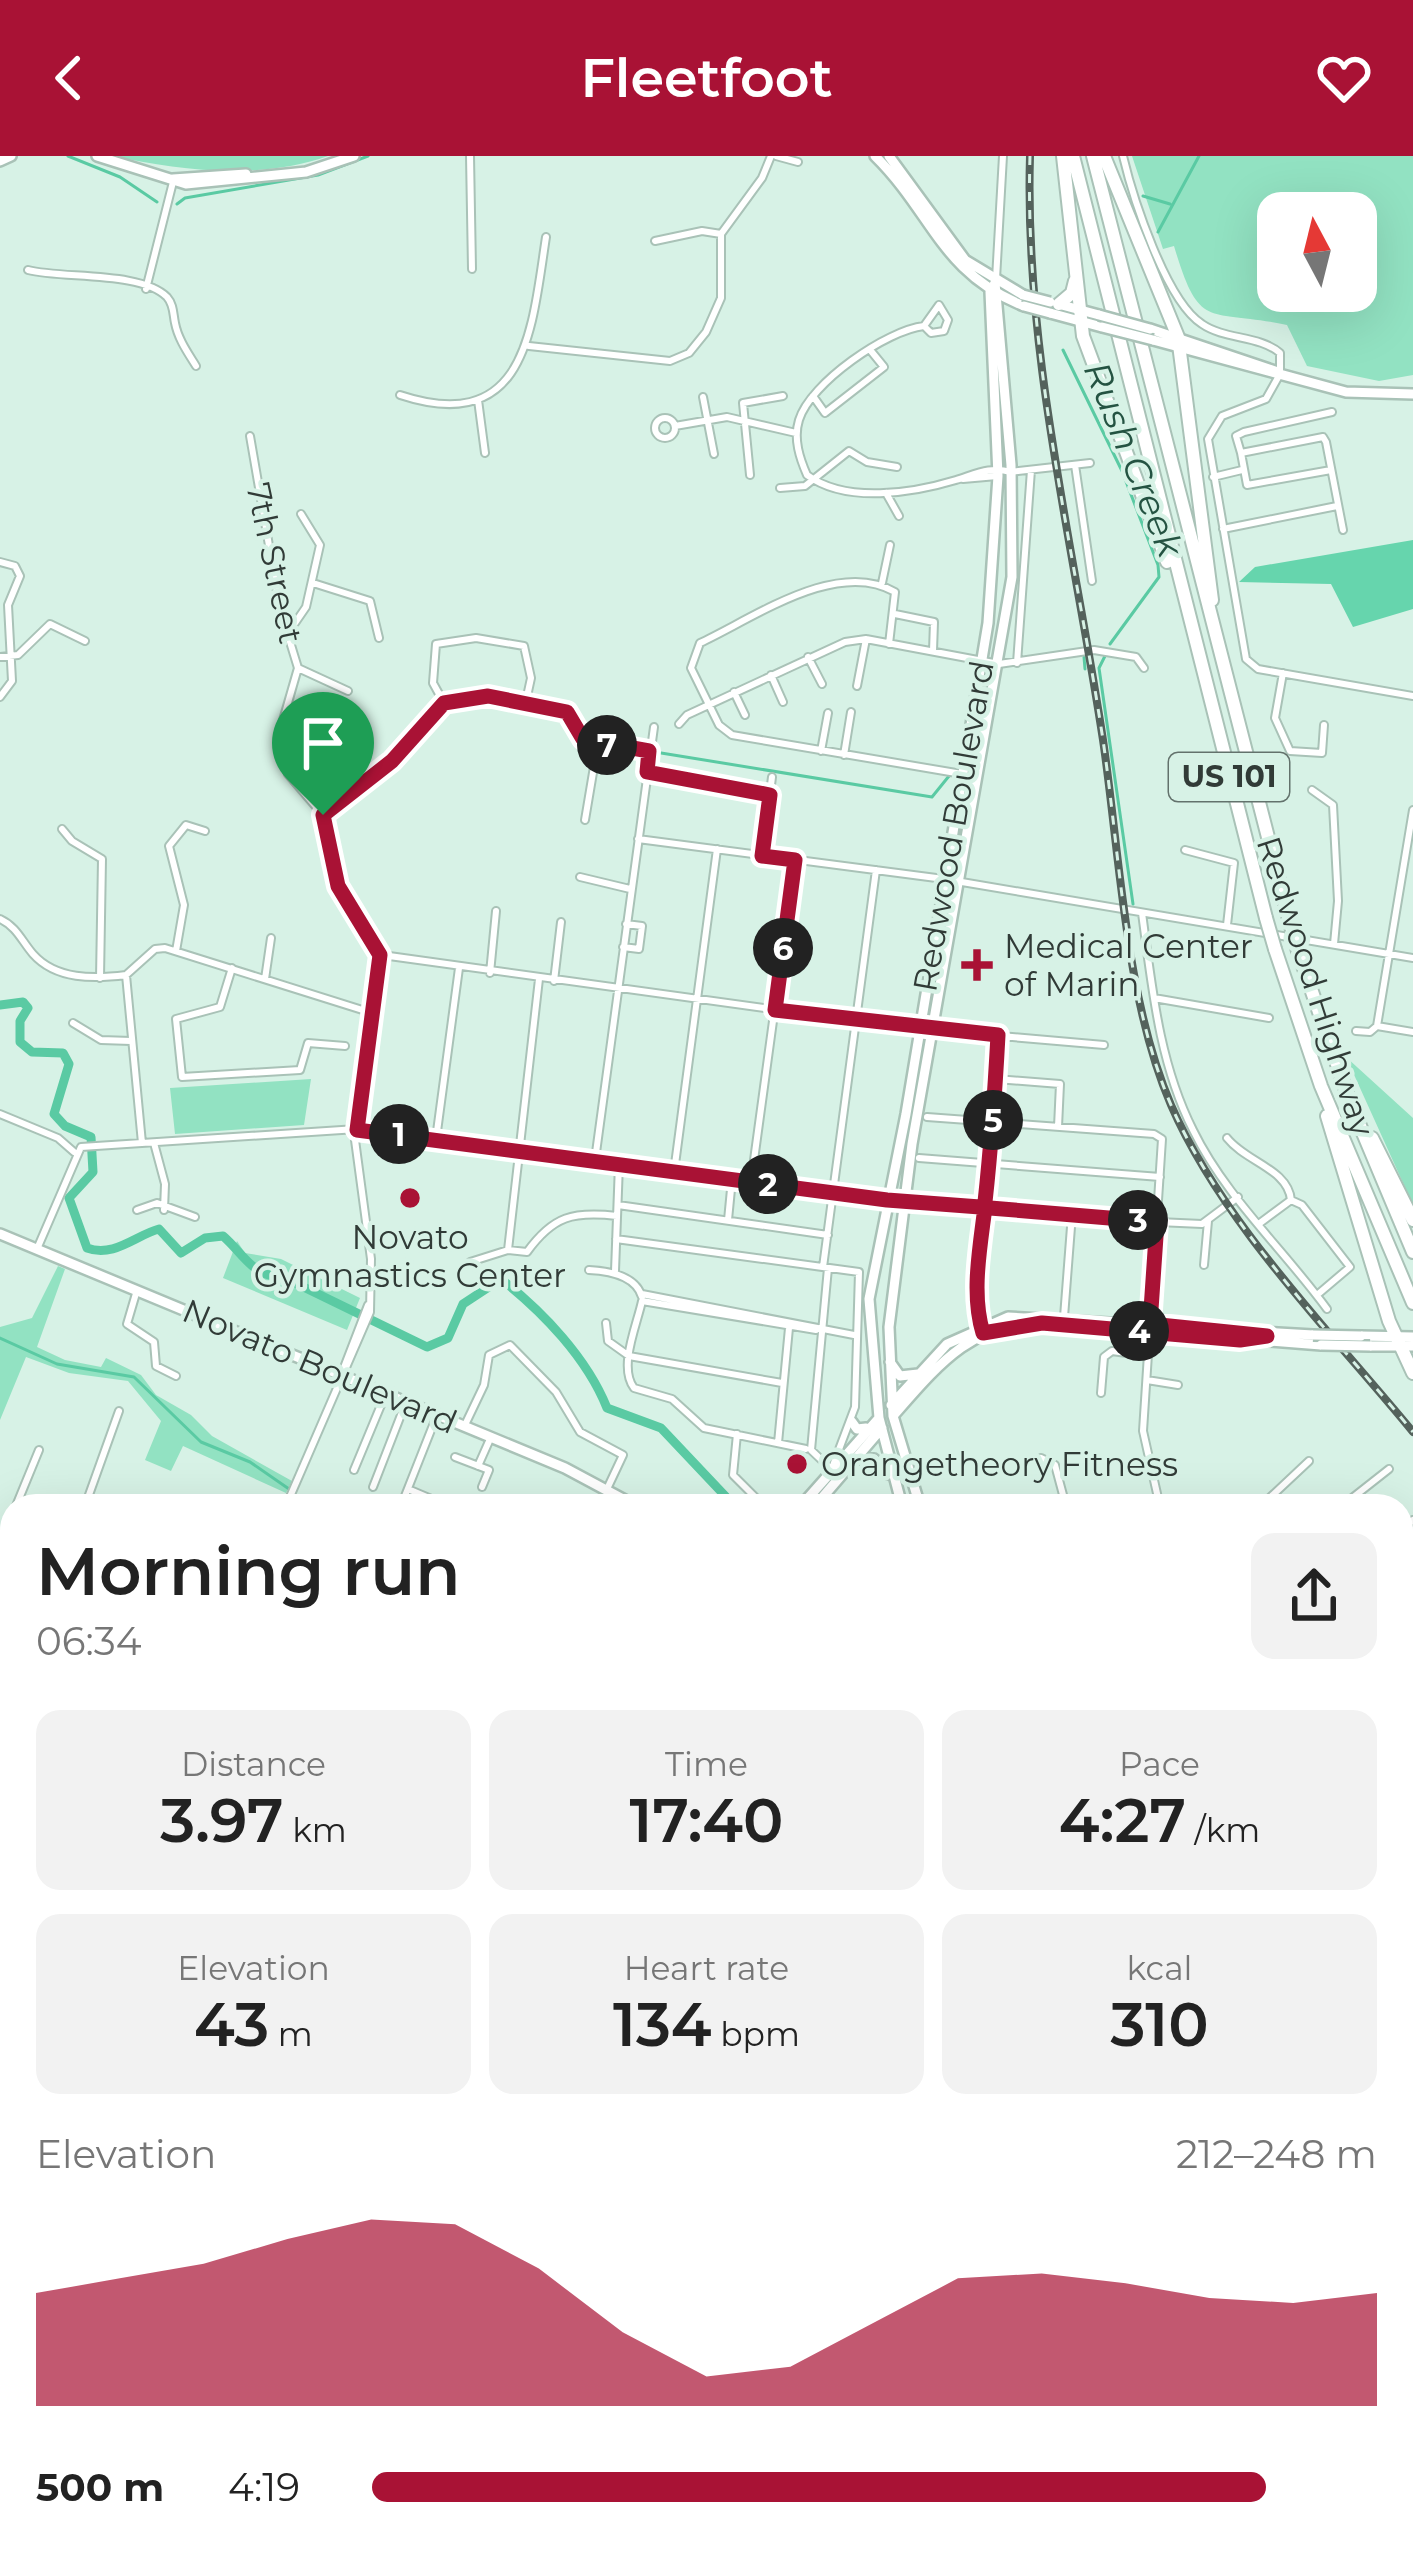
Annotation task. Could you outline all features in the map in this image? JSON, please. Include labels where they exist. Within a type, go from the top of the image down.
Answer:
[{"type":"highway","points":[[1063,156],[1080,315],[1182,596]]},
{"type":"highway","name":"Redwood Highway","points":[[1073,156],[1265,918],[1321,1086],[1413,1304]]},
{"type":"highway","name":"Redwood Highway","points":[[1093,156],[1298,951],[1350,1102],[1413,1252]]},
{"type":"highway","points":[[1104,156],[1179,342],[1213,631]]},
{"type":"highway","points":[[1053,306],[1072,293],[1075,280]]},
{"type":"highway","points":[[1321,1086],[1333,1144],[1413,1373]]},
{"type":"highway","points":[[1350,1102],[1413,1220]]},
{"type":"main road","points":[[0,161],[11,156]]},
{"type":"main road","points":[[97,156],[186,184],[263,178],[354,156]]},
{"type":"main road","points":[[173,179],[292,170],[343,156]]},
{"type":"main road","points":[[875,156],[949,257],[994,290],[1365,396],[1413,394]]},
{"type":"main road","points":[[889,156],[957,251],[994,290]]},
{"type":"main road","name":"Redwood Boulevard","points":[[916,1494],[892,1410],[888,1357],[905,1201],[1012,577],[1011,472],[994,290]]},
{"type":"main road","name":"Redwood Boulevard","points":[[897,1494],[877,1425],[869,1299],[982,659],[998,472],[994,290]]},
{"type":"main road","points":[[1000,327],[1008,309],[1023,302]]},
{"type":"main road","name":"Novato Boulevard","points":[[0,1234],[342,1374],[612,1494]]},
{"type":"main road","points":[[892,1410],[918,1374],[964,1332],[973,1313]]},
{"type":"main road","points":[[814,1494],[946,1357],[982,1329],[1019,1316],[1064,1317],[1240,1340],[1361,1336],[1402,1343]]},
{"type":"main road","points":[[964,1332],[1029,1323],[1268,1334],[1370,1346],[1402,1343],[1413,1337]]},
{"type":"main road","points":[[1240,1340],[1268,1334]]},
{"type":"main road","points":[[888,1357],[900,1376],[918,1374]]},
{"type":"main road","points":[[852,1422],[859,1430],[877,1425]]},
{"type":"main road","points":[[823,1494],[836,1473],[855,1460],[877,1425]]},
{"type":"main road","points":[[855,1460],[877,1461],[893,1484]]},
{"type":"street","points":[[470,156],[472,269]]},
{"type":"street","points":[[529,346],[670,361],[689,353],[721,298],[722,234],[774,156],[798,162]]},
{"type":"street","name":"Redwood Boulevard","points":[[994,290],[1003,156]]},
{"type":"street","points":[[1123,156],[1136,200],[1185,309],[1222,334],[1271,346],[1280,353],[1280,374],[1266,399],[1215,423],[1208,450],[1246,659],[1258,669],[1413,696]]},
{"type":"street","points":[[146,289],[173,179]]},
{"type":"street","points":[[655,241],[703,231],[722,234]]},
{"type":"street","points":[[400,395],[450,406],[478,400],[508,376],[529,346],[546,237]]},
{"type":"street","points":[[28,270],[59,278],[96,275],[167,297],[178,333],[196,366]]},
{"type":"street","points":[[924,326],[931,332],[949,327],[939,305],[924,326],[901,329],[813,396],[796,433],[800,458],[812,479],[824,486],[886,493],[998,472],[1090,464]]},
{"type":"street","points":[[813,396],[825,413],[884,367],[870,350]]},
{"type":"street","points":[[750,475],[742,404],[783,396]]},
{"type":"street","points":[[703,397],[714,454]]},
{"type":"street","points":[[478,400],[485,453]]},
{"type":"street","points":[[1331,470],[1247,485],[1236,436],[1332,412]]},
{"type":"street","points":[[675,426],[742,422],[796,433]]},
{"type":"street","name":"7th Street","points":[[250,436],[283,624],[298,668],[279,745],[288,774],[323,815],[338,886],[380,955]]},
{"type":"street","points":[[1241,452],[1323,437],[1343,530]]},
{"type":"street","points":[[780,488],[805,487],[849,451],[872,464],[897,467]]},
{"type":"street","points":[[1075,464],[1092,580]]},
{"type":"street","points":[[1017,664],[1031,470]]},
{"type":"street","points":[[1214,477],[1242,470]]},
{"type":"street","points":[[886,493],[899,517]]},
{"type":"street","points":[[1223,529],[1337,506]]},
{"type":"street","points":[[283,624],[300,618],[320,545],[301,514]]},
{"type":"street","points":[[882,584],[890,545]]},
{"type":"street","points":[[0,562],[15,566],[20,576],[8,605],[12,681],[0,697]]},
{"type":"street","points":[[890,644],[895,592],[882,584],[848,580],[814,590],[700,643],[691,668],[719,725],[737,737],[962,774]]},
{"type":"street","points":[[313,584],[370,601],[380,638]]},
{"type":"street","points":[[895,614],[934,622],[933,651]]},
{"type":"street","points":[[0,656],[12,655],[50,624],[85,641]]},
{"type":"street","points":[[444,703],[433,683],[436,644],[476,638],[524,646],[531,678],[526,701]]},
{"type":"street","points":[[679,724],[808,657],[866,639],[999,664],[1094,650],[1136,657],[1144,668]]},
{"type":"street","points":[[857,686],[866,639]]},
{"type":"street","points":[[808,657],[822,684]]},
{"type":"street","points":[[298,668],[348,691]]},
{"type":"street","points":[[1283,674],[1276,718],[1286,746],[1302,754],[1322,752],[1324,724]]},
{"type":"street","points":[[771,675],[783,702]]},
{"type":"street","points":[[734,692],[745,715]]},
{"type":"street","points":[[323,815],[392,761],[444,703],[475,695],[567,712],[583,739],[649,751]]},
{"type":"street","points":[[844,755],[851,712]]},
{"type":"street","points":[[821,752],[828,713]]},
{"type":"street","points":[[596,1160],[655,727]]},
{"type":"street","points":[[585,820],[598,743]]},
{"type":"street","points":[[647,772],[770,795]]},
{"type":"street","points":[[762,856],[772,777]]},
{"type":"street","points":[[1312,790],[1333,805],[1338,901],[1334,944]]},
{"type":"street","points":[[1356,1031],[1370,1032],[1377,1026],[1408,865],[1413,810]]},
{"type":"street","points":[[176,951],[184,905],[169,846],[186,825],[205,831]]},
{"type":"street","points":[[62,829],[102,859],[100,978]]},
{"type":"street","points":[[638,839],[944,879],[1413,958]]},
{"type":"street","points":[[674,1172],[717,849]]},
{"type":"street","points":[[1184,850],[1234,862],[1227,926]]},
{"type":"street","points":[[752,1182],[795,860]]},
{"type":"street","points":[[808,1449],[833,1192],[876,870]]},
{"type":"street","points":[[580,877],[630,889]]},
{"type":"street","points":[[490,973],[496,910]]},
{"type":"street","points":[[1142,913],[1154,998],[1186,1117],[1238,1197],[1328,1309]]},
{"type":"street","points":[[0,919],[12,925],[48,966],[100,978],[126,975],[155,949],[176,951],[372,1013]]},
{"type":"street","points":[[554,982],[561,922]]},
{"type":"street","points":[[623,946],[639,949],[642,926],[626,924]]},
{"type":"street","points":[[265,979],[271,938]]},
{"type":"street","points":[[291,1494],[367,1309],[371,1271],[357,1130],[380,955],[917,1029],[1104,1045]]},
{"type":"street","points":[[232,968],[218,1008],[176,1019],[182,1077],[300,1070],[308,1043],[345,1046]]},
{"type":"street","points":[[436,1139],[459,968]]},
{"type":"street","points":[[126,975],[142,1143]]},
{"type":"street","points":[[508,1250],[539,979]]},
{"type":"street","points":[[1154,998],[1269,1018]]},
{"type":"street","points":[[73,1024],[101,1040],[131,1040]]},
{"type":"street","points":[[1377,1026],[1413,1032]]},
{"type":"street","points":[[982,1329],[973,1313],[998,1035]]},
{"type":"street","points":[[996,1079],[1060,1084],[1058,1127]]},
{"type":"street","points":[[0,1114],[58,1138],[88,1144],[357,1130],[887,1200],[1157,1222],[1208,1221],[1238,1197]]},
{"type":"street","points":[[927,1117],[1160,1137],[1143,1431],[1157,1494]]},
{"type":"street","points":[[58,1138],[74,1152]]},
{"type":"street","points":[[1227,1138],[1246,1159],[1269,1168],[1287,1184],[1291,1200],[1301,1205],[1350,1268],[1317,1295]]},
{"type":"street","points":[[154,1142],[164,1207]]},
{"type":"street","points":[[37,1249],[74,1152],[88,1144]]},
{"type":"street","points":[[919,1159],[1160,1177]]},
{"type":"street","points":[[615,1271],[619,1164]]},
{"type":"street","points":[[728,1220],[732,1179]]},
{"type":"street","points":[[1261,1223],[1291,1200]]},
{"type":"street","points":[[618,1205],[828,1235]]},
{"type":"street","points":[[137,1210],[164,1207],[196,1217]]},
{"type":"street","points":[[1064,1317],[1072,1214]]},
{"type":"street","points":[[470,1262],[508,1250],[527,1252],[546,1227],[566,1215],[617,1216]]},
{"type":"street","points":[[1204,1265],[1208,1221]]},
{"type":"street","points":[[616,1239],[859,1272],[852,1422],[835,1454],[836,1473]]},
{"type":"street","points":[[589,1270],[615,1271],[642,1298],[789,1328],[819,1329]]},
{"type":"street","points":[[137,1290],[127,1324],[154,1342],[156,1366],[176,1376]]},
{"type":"street","points":[[642,1298],[854,1335]]},
{"type":"street","points":[[642,1298],[627,1378],[634,1388],[672,1399],[704,1428],[808,1449],[836,1473]]},
{"type":"street","points":[[977,1299],[982,1329]]},
{"type":"street","points":[[606,1323],[608,1341],[629,1356],[782,1383]]},
{"type":"street","points":[[778,1443],[789,1328]]},
{"type":"street","points":[[464,1426],[484,1385],[489,1354],[510,1345],[556,1392],[580,1432],[623,1455],[607,1489]]},
{"type":"street","points":[[1101,1393],[1104,1357],[1112,1352],[1148,1356]]},
{"type":"street","points":[[1147,1380],[1178,1385]]},
{"type":"street","points":[[354,1471],[386,1393]]},
{"type":"street","points":[[373,1487],[406,1402]]},
{"type":"street","points":[[89,1494],[119,1412]]},
{"type":"street","points":[[406,1494],[437,1415]]},
{"type":"street","points":[[737,1434],[733,1475],[752,1494]]},
{"type":"street","points":[[478,1466],[490,1438]]},
{"type":"street","points":[[21,1494],[39,1450]]},
{"type":"street","points":[[819,1457],[835,1454]]},
{"type":"street","points":[[455,1457],[489,1470],[482,1487]]},
{"type":"street","points":[[1041,1458],[1055,1466],[1063,1494]]},
{"type":"street","points":[[1274,1494],[1309,1461]]},
{"type":"street","points":[[1357,1494],[1389,1468]]},
{"type":"street","points":[[408,1489],[420,1494]]},
{"type":"green space","points":[[113,156],[328,156],[276,168],[221,171]]},
{"type":"green space","points":[[1132,156],[1413,156],[1413,375],[1379,381],[1307,366],[1287,325],[1223,315],[1200,305],[1174,246],[1163,249]]},
{"type":"green space","points":[[1413,540],[1413,609],[1353,627],[1331,584],[1239,582],[1255,567]]},
{"type":"green space","points":[[1346,1057],[1413,1118],[1413,1205]]},
{"type":"green space","points":[[311,1079],[304,1125],[175,1134],[170,1088]]},
{"type":"green space","points":[[237,1241],[245,1253],[281,1259],[360,1298],[347,1330],[223,1278]]},
{"type":"green space","points":[[58,1266],[65,1269],[37,1347],[65,1360],[101,1367],[106,1358],[141,1375],[156,1395],[191,1415],[212,1436],[292,1481],[286,1493],[183,1446],[171,1471],[145,1460],[161,1421],[128,1381],[69,1373],[26,1357],[0,1420],[0,1327],[32,1318]]},
{"type":"waterway","points":[[68,156],[120,177],[157,202]]},
{"type":"waterway","points":[[177,204],[185,198],[318,175],[368,156]]},
{"type":"waterway","name":"Rush Creek","points":[[1158,232],[1199,156]]},
{"type":"waterway","points":[[1143,196],[1170,204]]},
{"type":"waterway","name":"Rush Creek","points":[[1063,350],[1122,471],[1158,565],[1159,577],[1110,644]]},
{"type":"waterway","name":"Rush Creek","points":[[1105,656],[1099,668],[1133,904]]},
{"type":"waterway","points":[[1084,657],[1085,669]]},
{"type":"waterway","points":[[655,752],[932,797],[949,776]]},
{"type":"waterway","points":[[0,1005],[23,1002],[28,1008],[20,1021],[20,1042],[32,1052],[63,1053],[69,1064],[54,1114],[65,1126],[91,1137],[93,1172],[69,1198],[87,1248],[116,1248],[159,1229],[181,1253],[205,1238],[223,1236],[263,1273],[283,1277],[427,1347],[448,1338],[463,1304],[501,1279],[562,1337],[588,1371],[607,1408],[661,1428],[723,1494]]},
{"type":"waterway","points":[[0,1338],[57,1364],[134,1377],[201,1442],[250,1462],[289,1489]]},
{"type":"railway","points":[[1030,156],[1035,303],[1053,449],[1103,740],[1126,926],[1156,1063],[1171,1105],[1219,1192],[1281,1276],[1413,1432]]},
{"type":"place","name":"Medical Center of Marin","points":[[977,965]]},
{"type":"place","name":"Novato Gymnastics Center","points":[[410,1198]]},
{"type":"place","name":"Orangetheory Fitness","points":[[797,1464]]},
{"type":"route","points":[[323,815],[330,830],[338,886],[380,955],[357,1130],[887,1200],[985,1207],[1157,1222],[1150,1324],[1267,1336],[1240,1340],[1029,1323],[983,1333],[977,1299],[980,1250],[985,1207],[993,1121],[998,1035],[775,1010],[795,860],[762,856],[770,795],[647,772],[649,751],[583,739],[567,712],[475,695],[444,703],[392,761],[323,815]]}]
